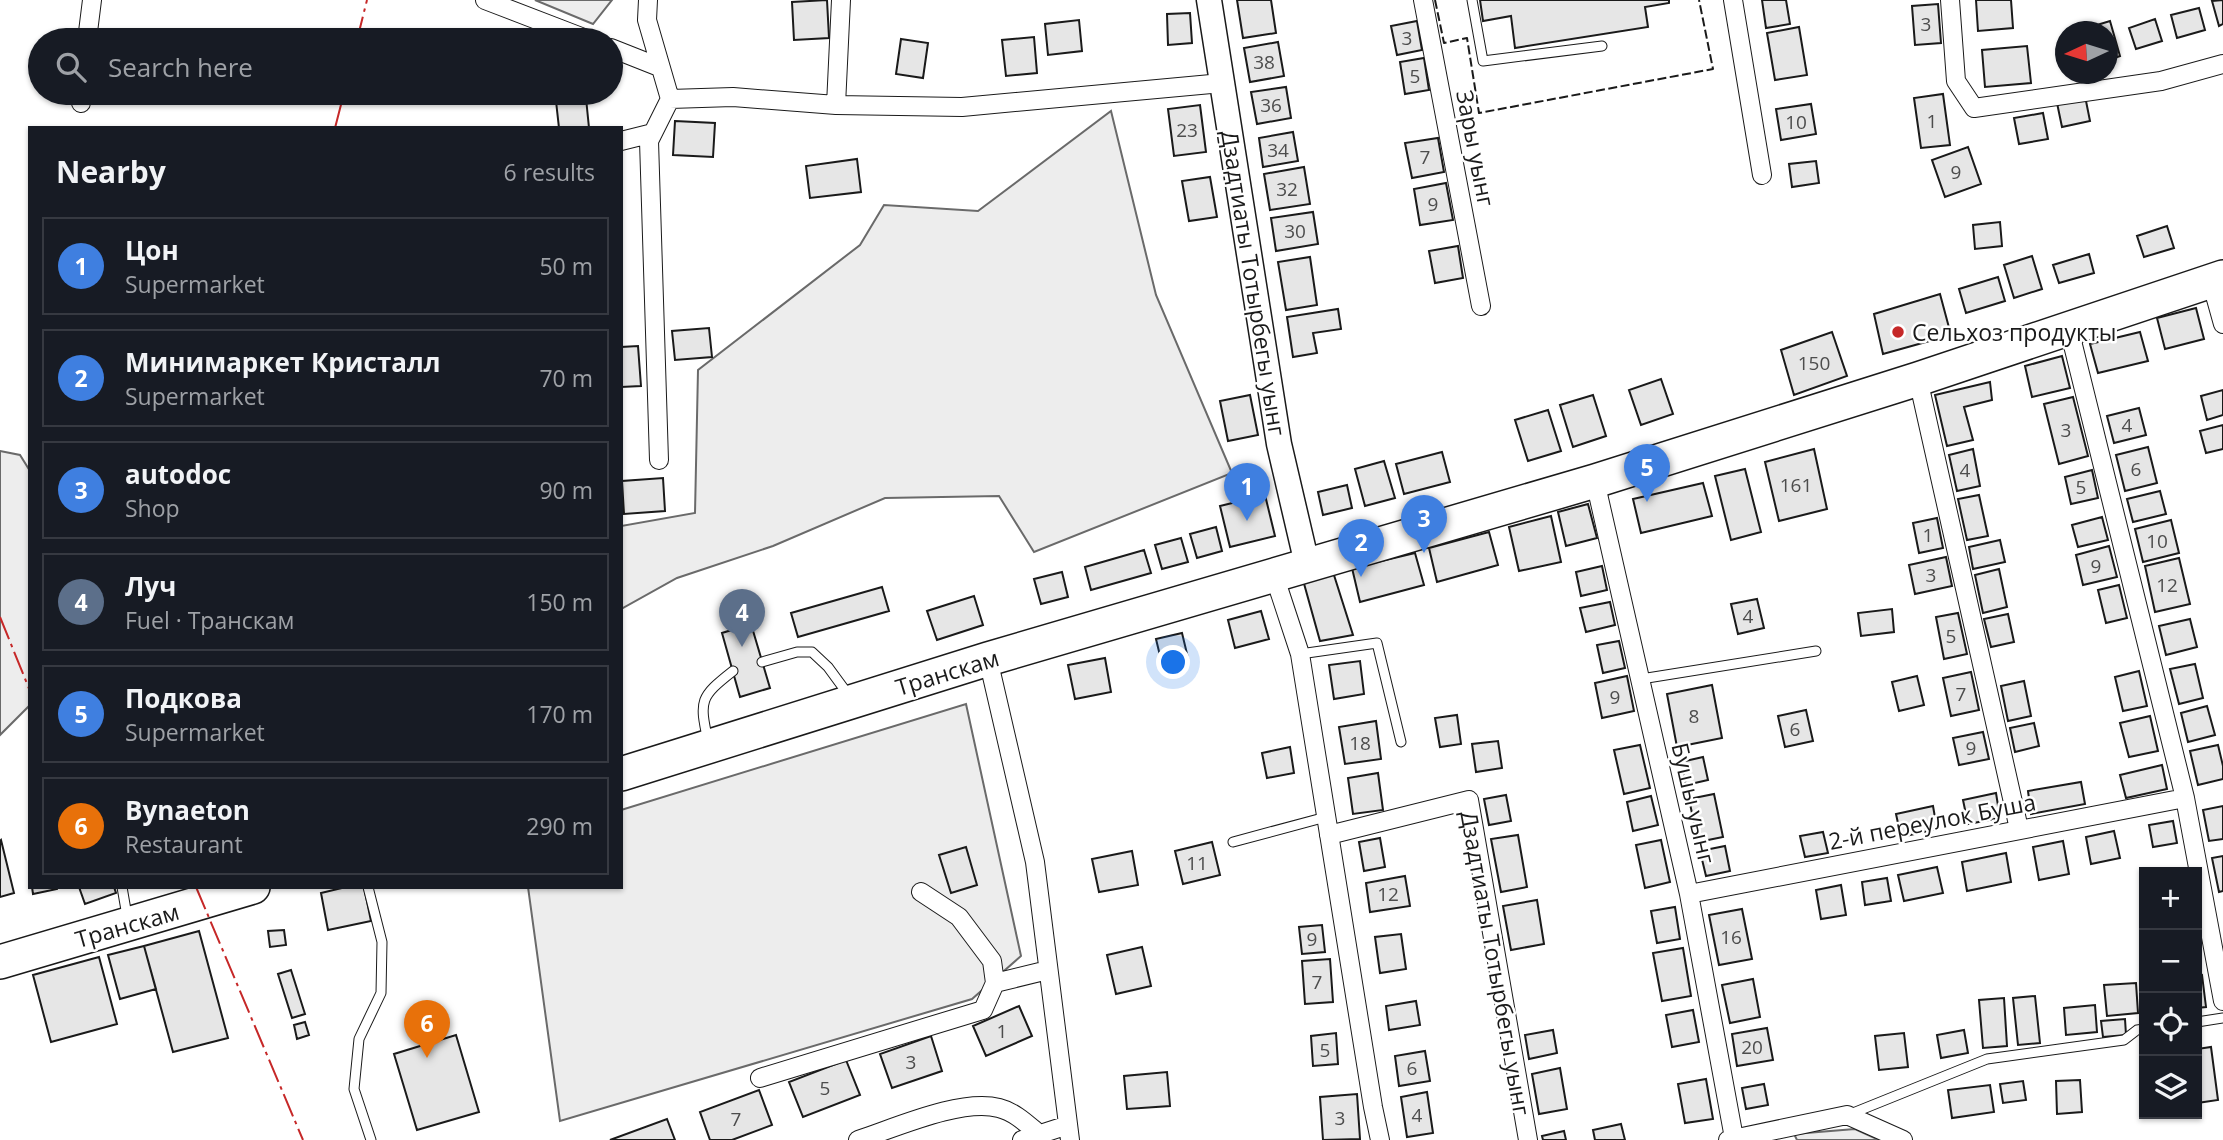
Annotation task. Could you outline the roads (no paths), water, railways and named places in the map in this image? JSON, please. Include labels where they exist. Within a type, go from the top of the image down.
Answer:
[{"type":"highway","name":"Транскам","points":[[623,773],[988,659],[1595,481],[1918,379],[2217,279]]},
{"type":"highway","name":"Транскам","points":[[0,962],[129,925],[191,900],[243,889]]},
{"type":"street","points":[[88,28],[92,0]]},
{"type":"street","points":[[485,0],[558,28]]},
{"type":"street","points":[[648,0],[647,20],[670,99],[649,141],[659,460]]},
{"type":"street","points":[[836,105],[841,0]]},
{"type":"street","name":"Дзадтиаты Тотырбегы уынг","points":[[1209,0],[1279,443],[1307,564]]},
{"type":"street","name":"Зары уынг","points":[[1423,0],[1480,306]]},
{"type":"street","points":[[1733,0],[1762,175]]},
{"type":"street","points":[[1950,0],[1956,81],[1974,108],[2161,81],[2223,64]]},
{"type":"street","points":[[623,53],[659,67]]},
{"type":"street","points":[[670,99],[733,97],[836,105],[962,107],[1222,83]]},
{"type":"street","points":[[623,140],[653,133]]},
{"type":"street","points":[[2217,279],[2223,324]]},
{"type":"street","points":[[2069,329],[2185,798],[2223,1000]]},
{"type":"street","points":[[1918,379],[2019,829]]},
{"type":"street","name":"Бушы уынг","points":[[1595,481],[1689,894],[1731,1139]]},
{"type":"street","points":[[1274,575],[1300,654],[1380,1140]]},
{"type":"street","points":[[858,1140],[948,1110],[979,1107],[998,1107],[1017,1115],[1030,1137],[1069,1132],[1035,862],[988,659]]},
{"type":"street","name":"2-й переулок Буша","points":[[1689,894],[2185,798]]},
{"type":"street","name":"Дзадтиаты Тотырбегы уынг","points":[[1329,835],[1469,800],[1528,1140]]},
{"type":"street","points":[[760,1078],[984,1010],[995,983],[992,961],[959,918],[921,892]]},
{"type":"street","points":[[995,983],[1048,970]]},
{"type":"street","points":[[1731,1139],[1846,1115],[1903,1140]]},
{"type":"lane","points":[[1472,0],[1483,61],[1602,46]]},
{"type":"lane","points":[[1300,654],[1377,643],[1402,742]]},
{"type":"lane","points":[[762,662],[797,652],[812,652],[828,667],[854,701]]},
{"type":"lane","points":[[1641,679],[1816,652]]},
{"type":"lane","points":[[709,747],[701,711],[708,691],[733,671]]},
{"type":"lane","points":[[1233,842],[1326,817]]},
{"type":"lane","points":[[122,889],[129,925]]},
{"type":"lane","points":[[369,889],[382,942],[381,993],[359,1039],[354,1089],[371,1140]]},
{"type":"lane","points":[[2202,1021],[2223,1018]]},
{"type":"lane","points":[[1846,1115],[1987,1059],[2124,1040],[2139,1030]]},
{"type":"place","name":"Сельхоз продукты","points":[[1898,332]]},
{"type":"place","name":"Подкова","points":[[1647,502]]},
{"type":"place","name":"Цон","points":[[1247,521]]},
{"type":"place","name":"autodoc","points":[[1424,553]]},
{"type":"place","name":"Минимаркет Кристалл","points":[[1361,577]]},
{"type":"place","name":"Луч","points":[[742,647]]},
{"type":"place","name":"Bynaeton","points":[[427,1058]]}]
